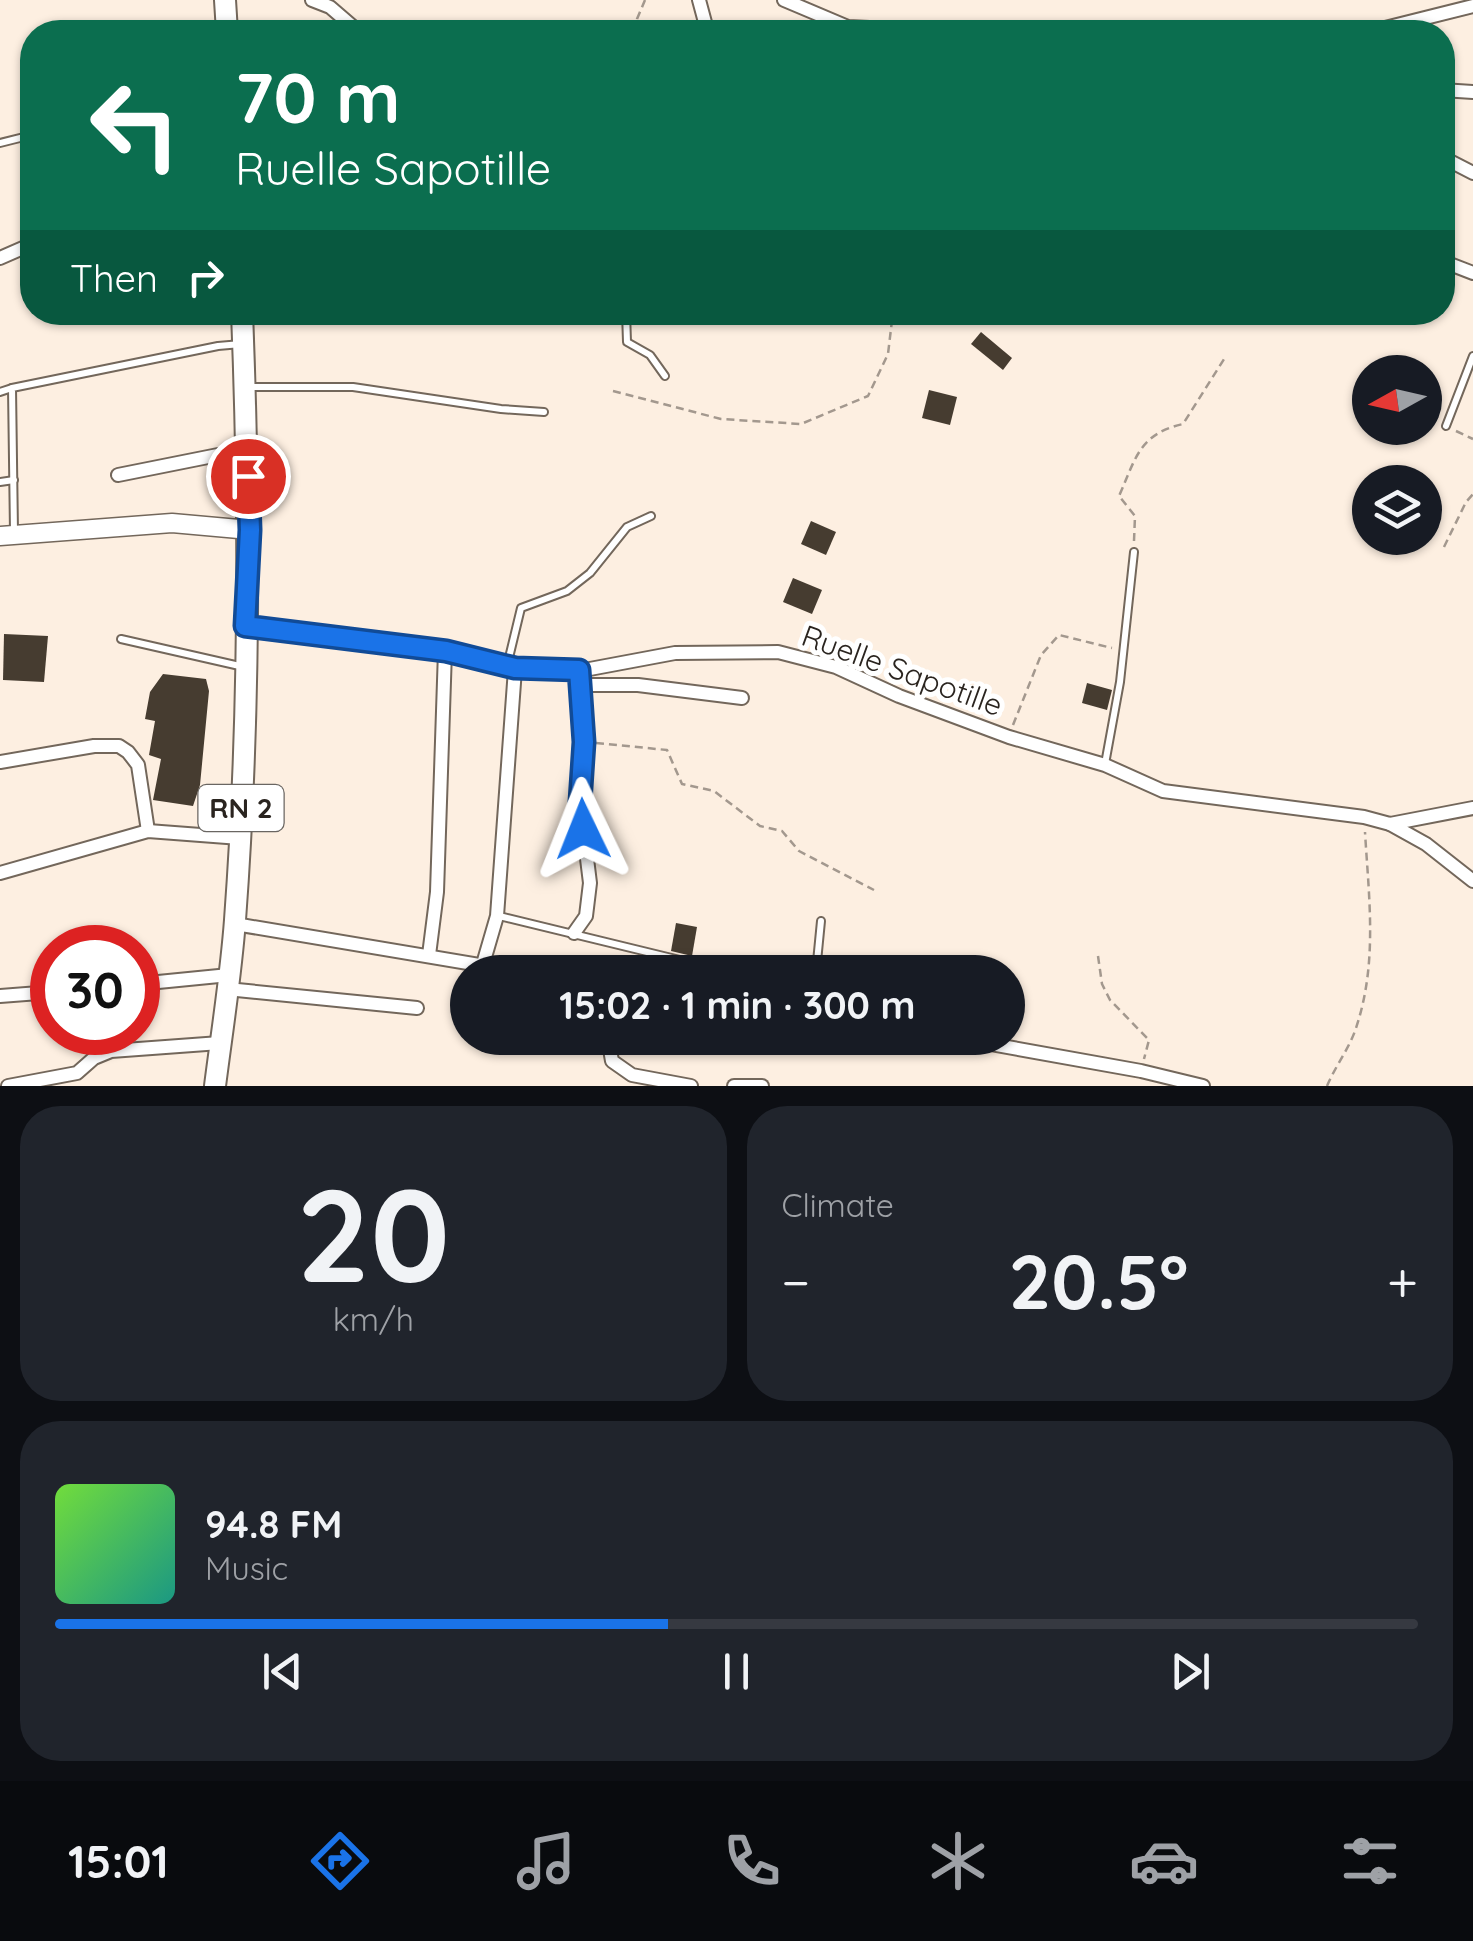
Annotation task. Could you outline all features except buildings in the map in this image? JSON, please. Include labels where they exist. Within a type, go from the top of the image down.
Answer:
[{"type":"main road","name":"RN 2","points":[[214,1086],[235,924],[240,838],[250,530],[243,325]]},
{"type":"street","points":[[312,0],[330,6],[346,20]]},
{"type":"street","points":[[784,0],[833,20]]},
{"type":"street","points":[[1417,20],[1473,6]]},
{"type":"street","points":[[118,476],[248,449]]},
{"type":"street","points":[[7,535],[172,522],[250,530]]},
{"type":"street","name":"Ruelle Sapotille","points":[[245,626],[446,651],[578,678],[675,653],[778,652],[836,667],[899,696],[1009,737],[1105,765],[1163,791],[1364,817],[1390,824],[1473,808]]},
{"type":"street","points":[[429,955],[437,892],[446,651]]},
{"type":"street","points":[[486,955],[497,916],[511,667]]},
{"type":"street","points":[[574,934],[586,916],[590,883],[580,802],[584,742],[578,678],[742,698]]},
{"type":"street","points":[[0,762],[94,746],[119,746],[138,765],[148,831]]},
{"type":"street","points":[[1390,824],[1426,844],[1473,881]]},
{"type":"street","points":[[0,873],[148,831],[240,838]]},
{"type":"street","points":[[235,924],[450,958]]},
{"type":"street","points":[[160,984],[228,982],[416,1008]]},
{"type":"street","points":[[0,996],[30,994]]},
{"type":"street","points":[[8,1086],[76,1073],[94,1058],[111,1051],[220,1043]]},
{"type":"street","points":[[1025,1050],[1141,1070],[1202,1086]]},
{"type":"street","points":[[611,1055],[612,1061],[632,1075],[691,1086]]},
{"type":"street","points":[[734,1086],[762,1086]]},
{"type":"lane","points":[[627,325],[628,342],[650,355],[665,376]]},
{"type":"lane","points":[[0,392],[218,346],[244,344]]},
{"type":"lane","points":[[1446,426],[1473,356]]},
{"type":"lane","points":[[246,386],[353,386],[544,412]]},
{"type":"lane","points":[[7,535],[14,480],[12,388]]},
{"type":"lane","points":[[0,482],[14,480]]},
{"type":"lane","points":[[511,667],[521,608],[566,591],[590,572],[627,526],[651,516]]},
{"type":"lane","points":[[1105,765],[1134,552]]},
{"type":"lane","points":[[121,640],[246,667]]},
{"type":"lane","points":[[497,916],[660,955]]},
{"type":"lane","points":[[818,955],[821,920]]},
{"type":"path","points":[[613,390],[721,419],[801,424],[868,396],[888,354],[891,325]]},
{"type":"path","points":[[1134,552],[1135,516],[1118,496],[1143,443],[1160,429],[1183,424],[1226,356]]},
{"type":"path","points":[[1446,426],[1473,439]]},
{"type":"path","points":[[1444,547],[1473,494]]},
{"type":"path","points":[[1009,737],[1041,654],[1059,635],[1123,651]]},
{"type":"path","points":[[584,742],[666,750],[682,784],[714,792],[760,826],[782,832],[799,851],[874,890]]},
{"type":"path","points":[[1327,1086],[1355,1032],[1369,972],[1372,907],[1364,817]]},
{"type":"path","points":[[1098,956],[1102,984],[1110,1000],[1149,1040],[1141,1070]]},
{"type":"route","points":[[248,476],[250,530],[245,626],[446,651],[515,668],[579,670],[584,742],[580,802],[583,829]]}]
